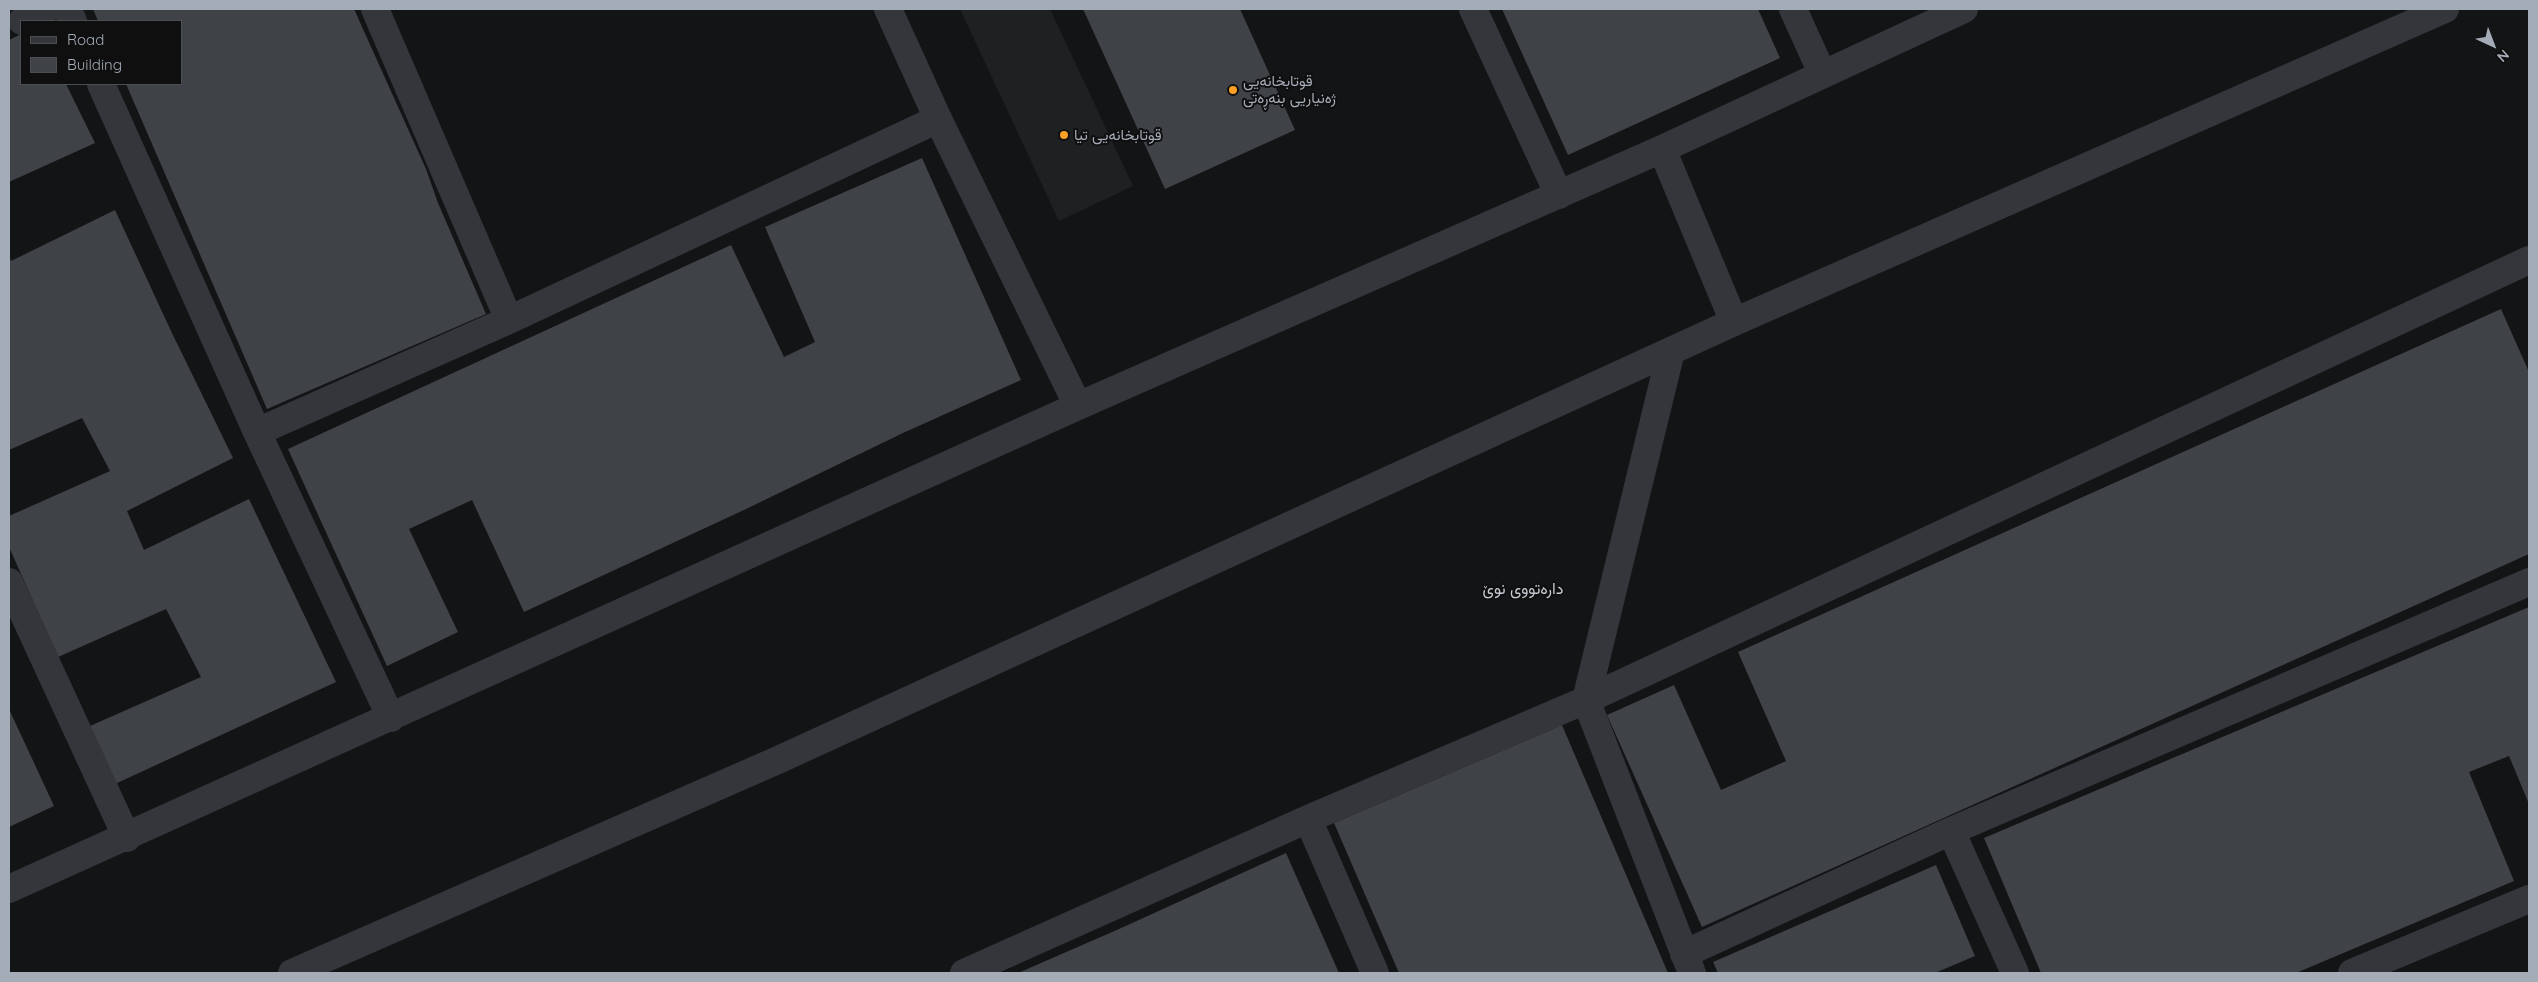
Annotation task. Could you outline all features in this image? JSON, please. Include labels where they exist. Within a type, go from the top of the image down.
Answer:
[{"type":"street","points":[[24,20],[46,9]]},
{"type":"street","points":[[375,9],[508,320]]},
{"type":"street","points":[[888,9],[938,119],[1078,406]]},
{"type":"street","points":[[1473,9],[1558,195]]},
{"type":"street","points":[[1793,9],[1822,73]]},
{"type":"street","points":[[9,890],[1078,406],[1662,149],[1822,73],[1964,9]]},
{"type":"street","points":[[292,973],[778,760],[1734,322],[2444,9]]},
{"type":"street","points":[[101,85],[257,432],[391,718]]},
{"type":"street","points":[[257,432],[508,320],[938,119]]},
{"type":"street","points":[[1662,149],[1734,322]]},
{"type":"street","points":[[964,973],[1308,819],[1586,700],[2529,262]]},
{"type":"street","points":[[1671,351],[1586,700],[1688,964],[1951,831],[2529,582]]},
{"type":"street","points":[[9,582],[127,838]]},
{"type":"street","points":[[1308,819],[1375,973]]},
{"type":"street","points":[[1951,831],[2015,973]]},
{"type":"street","points":[[2352,973],[2529,899]]},
{"type":"shaded area","name":"قوتابخانەیی تیا","points":[[960,9],[1050,9],[1133,186],[1059,221]]},
{"type":"building","points":[[93,9],[354,9],[426,169],[438,203],[486,314],[267,409],[126,85],[182,85],[182,20],[98,20]]},
{"type":"building","points":[[1083,9],[1240,9],[1295,130],[1165,189]]},
{"type":"building","points":[[1502,9],[1758,9],[1780,58],[1568,155]]},
{"type":"building","points":[[20,34],[20,85],[66,85],[95,143],[9,182],[9,40]]},
{"type":"building","points":[[922,158],[1021,380],[903,433],[744,510],[524,612],[472,500],[409,529],[458,632],[387,666],[288,449],[731,245],[784,357],[815,342],[765,227]]},
{"type":"building","points":[[115,210],[233,458],[127,511],[144,550],[249,499],[336,682],[115,784],[90,726],[201,677],[166,609],[58,657],[9,547],[9,516],[110,471],[82,418],[9,450],[9,255],[11,261]]},
{"type":"building","points":[[2501,309],[2529,372],[2529,554],[1702,927],[1607,715],[1674,685],[1721,790],[1786,761],[1738,652]]},
{"type":"building","points":[[2529,607],[2529,804],[2509,756],[2469,772],[2514,881],[2296,973],[2041,973],[1984,838]]},
{"type":"building","points":[[9,709],[54,806],[9,827]]},
{"type":"building","points":[[1562,725],[1668,973],[1399,973],[1334,823]]},
{"type":"building","points":[[1286,853],[1339,973],[1018,973],[1119,929]]},
{"type":"building","points":[[1936,865],[1975,956],[1935,973],[1718,973],[1713,962]]},
{"type":"place","name":"قوتابخانەیی ژەنیاریی بنەڕەتی","points":[[1233,90]]},
{"type":"place","name":"قوتابخانەیی تیا","points":[[1064,135]]},
{"type":"district","name":"دارەتووی نوێ","points":[[1523,589]]}]
